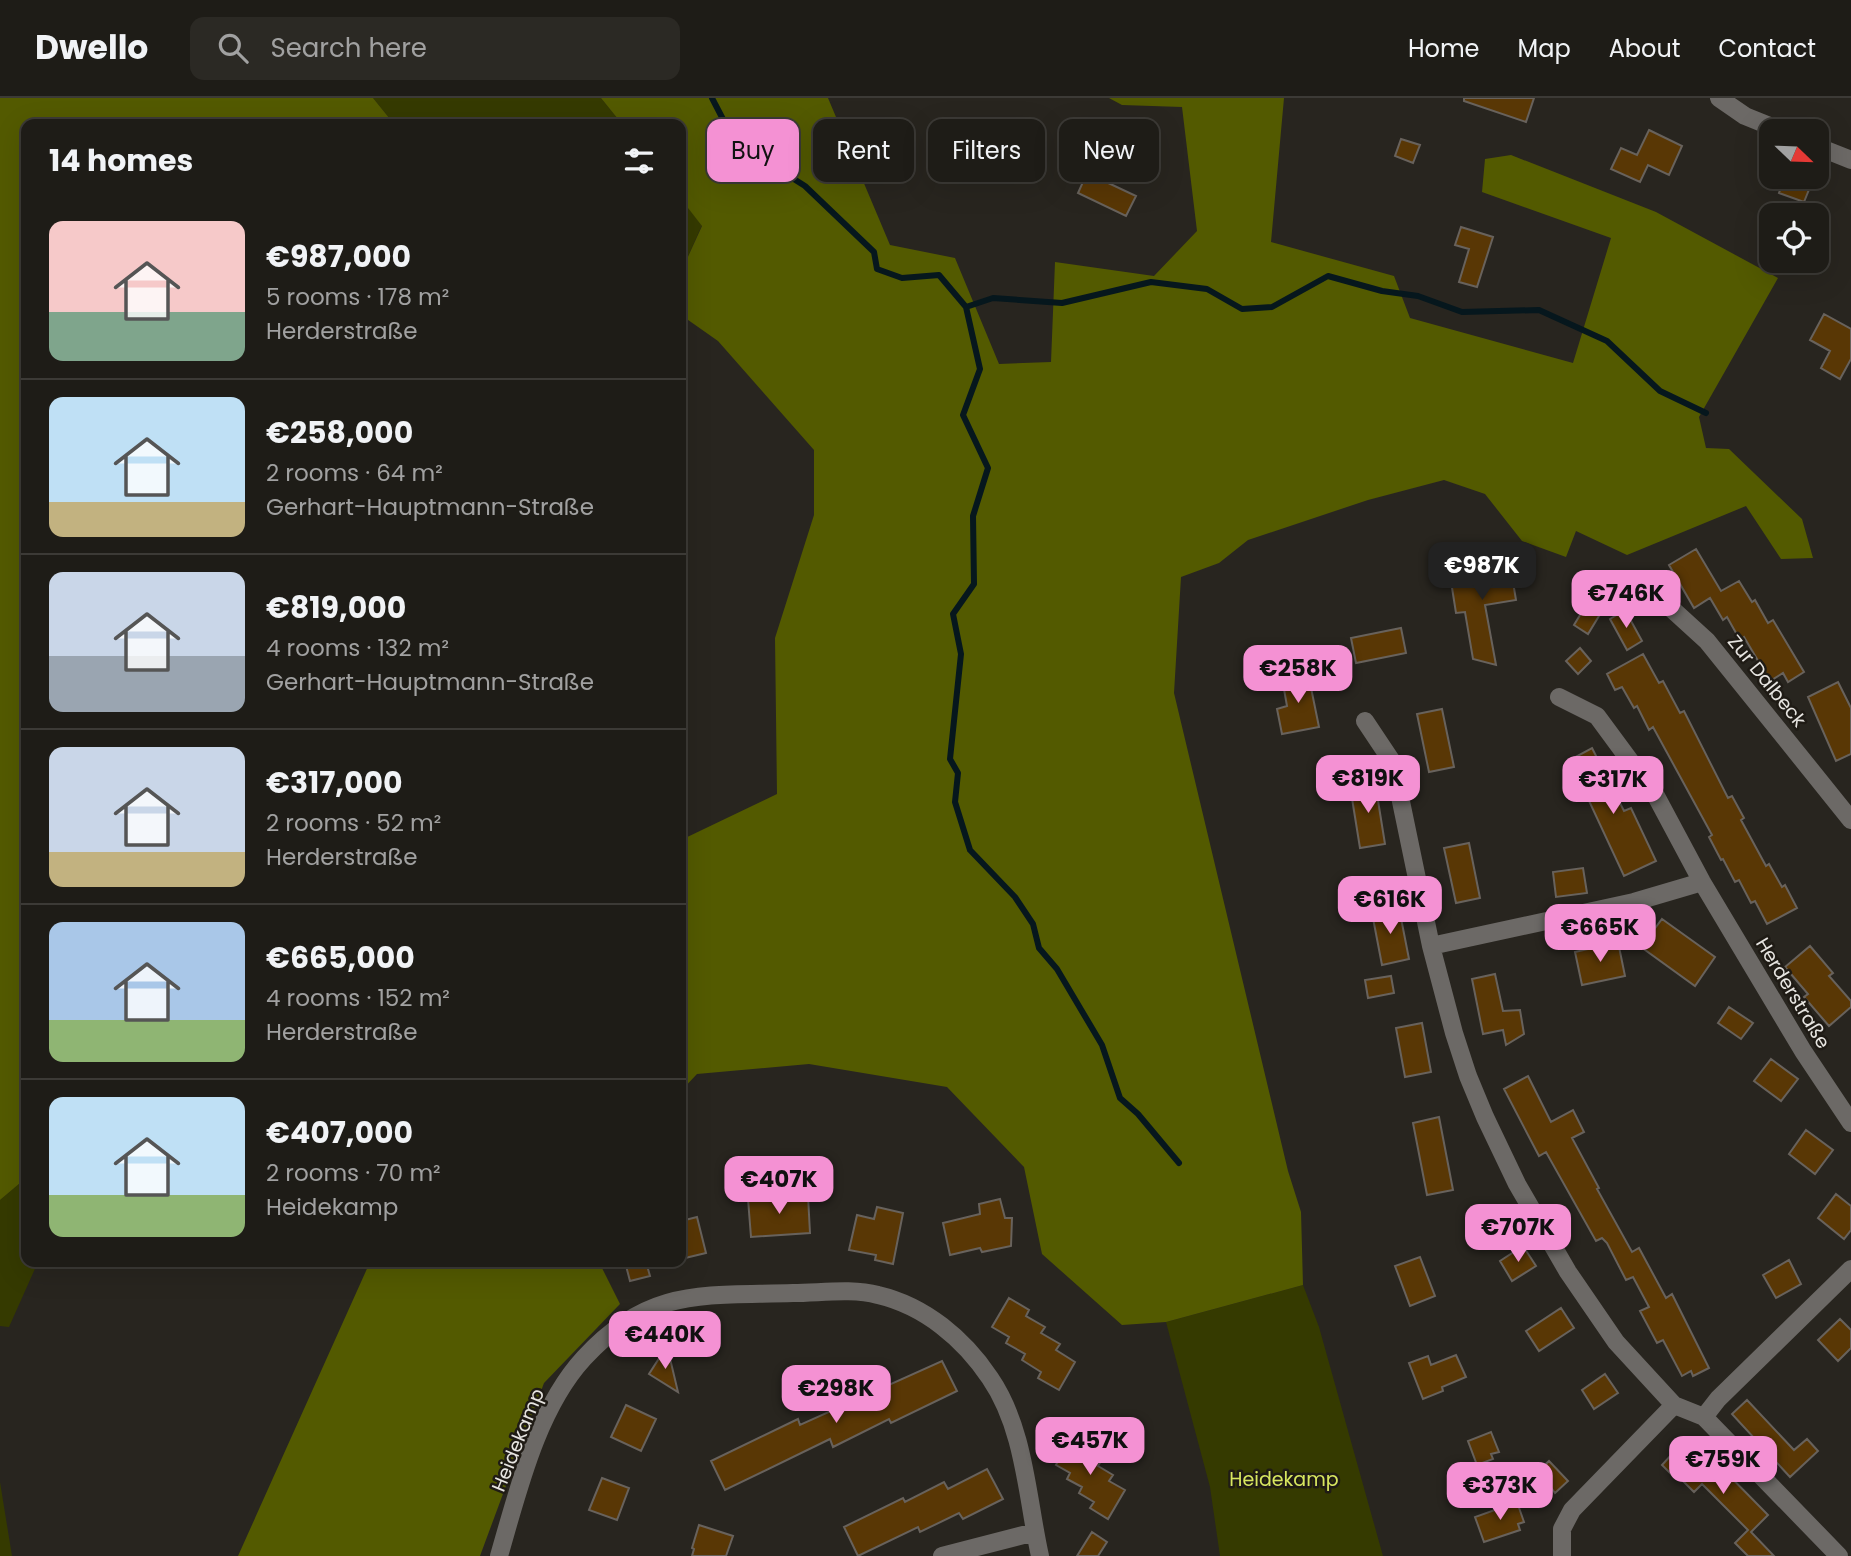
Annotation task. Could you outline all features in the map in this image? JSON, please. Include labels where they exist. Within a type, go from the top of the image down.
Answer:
[{"type":"street","points":[[1719,98],[1745,116],[1759,122]]},
{"type":"street","points":[[1829,151],[1851,160]]},
{"type":"street","name":"Zur Dalbeck","points":[[1639,579],[1707,641],[1851,820]]},
{"type":"street","name":"Herderstraße","points":[[1559,697],[1597,716],[1656,796],[1702,882],[1803,1051],[1851,1123]]},
{"type":"street","points":[[1365,721],[1393,763],[1431,946],[1468,1076],[1517,1184],[1568,1272],[1616,1342],[1674,1405],[1704,1416],[1839,1556]]},
{"type":"street","points":[[1431,946],[1634,902],[1702,882]]},
{"type":"street","points":[[1704,1416],[1851,1269]]},
{"type":"street","name":"Heidekamp","points":[[499,1556],[512,1510],[547,1414],[563,1384],[607,1336],[658,1304],[689,1296],[834,1292],[877,1294],[902,1303],[944,1327],[972,1353],[1000,1396],[1012,1424],[1040,1556]]},
{"type":"street","points":[[1562,1556],[1562,1529],[1572,1510],[1674,1405]]},
{"type":"street","points":[[942,1556],[1035,1532]]},
{"type":"green space","points":[[0,98],[373,98],[390,119],[21,119],[21,1182],[0,1200]]},
{"type":"green space","points":[[373,98],[601,98],[618,119],[390,119]]},
{"type":"green space","points":[[601,98],[828,98],[837,119],[813,119],[813,182],[863,182],[890,245],[955,258],[999,364],[1051,362],[1055,262],[1154,276],[1197,231],[1182,107],[1122,105],[1109,98],[1284,98],[1271,242],[1394,276],[1410,318],[1573,363],[1611,238],[1482,192],[1485,159],[1511,155],[1656,212],[1759,268],[1759,273],[1769,273],[1778,278],[1699,417],[1706,448],[1729,449],[1802,519],[1813,558],[1781,559],[1746,506],[1627,555],[1576,531],[1566,557],[1522,541],[1485,494],[1444,480],[1368,500],[1248,540],[1219,563],[1181,577],[1174,693],[1288,1171],[1301,1212],[1303,1285],[1166,1322],[1122,1325],[1042,1254],[1024,1167],[947,1087],[809,1064],[697,1074],[686,1086],[686,838],[777,794],[775,638],[814,515],[814,450],[718,341],[686,319],[686,261],[702,226],[686,205],[686,119],[618,119]]},
{"type":"green space","points":[[686,205],[702,225],[686,261]]},
{"type":"green space","points":[[21,1182],[21,1267],[36,1267],[9,1327],[0,1326],[0,1200]]},
{"type":"green space","points":[[368,1267],[602,1267],[620,1304],[544,1383],[480,1556],[238,1556]]},
{"type":"green space","name":"Heidekamp","points":[[1303,1285],[1319,1327],[1383,1556],[1220,1556],[1210,1487],[1166,1322]]},
{"type":"green space","points":[[0,1482],[12,1556],[0,1556]]},
{"type":"building","points":[[1464,98],[1534,98],[1526,122],[1464,101]]},
{"type":"building","points":[[1649,130],[1682,146],[1669,175],[1648,165],[1640,182],[1611,169],[1621,148],[1637,155]]},
{"type":"building","points":[[1401,139],[1420,145],[1413,163],[1395,156]]},
{"type":"building","points":[[1083,182],[1106,182],[1136,196],[1126,216],[1078,193]]},
{"type":"building","points":[[1780,189],[1809,189],[1804,202],[1779,193]]},
{"type":"building","points":[[1461,227],[1493,237],[1477,287],[1459,282],[1469,249],[1455,245]]},
{"type":"building","points":[[1824,314],[1851,329],[1851,359],[1840,379],[1821,368],[1830,351],[1810,340]]},
{"type":"building","points":[[1696,549],[1721,591],[1739,581],[1752,602],[1755,600],[1768,623],[1773,620],[1804,672],[1788,682],[1783,673],[1770,681],[1744,637],[1740,640],[1727,617],[1723,620],[1710,598],[1694,608],[1669,565]]},
{"type":"building","points":[[1502,555],[1503,565],[1510,564],[1516,600],[1485,605],[1496,665],[1473,659],[1465,612],[1456,613],[1450,575],[1484,570],[1482,559]]},
{"type":"building","points":[[1588,602],[1602,611],[1588,634],[1574,625]]},
{"type":"building","points":[[1625,610],[1642,641],[1627,650],[1610,619]]},
{"type":"building","points":[[1401,628],[1406,653],[1356,663],[1351,638]]},
{"type":"building","points":[[1580,648],[1591,661],[1578,674],[1566,661]]},
{"type":"building","points":[[1643,654],[1659,683],[1663,681],[1680,713],[1684,711],[1728,798],[1732,796],[1744,818],[1741,820],[1766,866],[1769,864],[1782,887],[1785,885],[1797,908],[1767,924],[1755,901],[1751,903],[1739,880],[1735,882],[1723,859],[1721,860],[1709,837],[1712,835],[1653,727],[1649,730],[1637,706],[1634,708],[1622,687],[1615,690],[1607,674]]},
{"type":"building","points":[[1308,673],[1319,727],[1282,734],[1277,709],[1287,706],[1282,678]]},
{"type":"building","points":[[1838,682],[1851,708],[1851,754],[1836,761],[1808,697]]},
{"type":"building","points":[[1442,709],[1454,767],[1429,772],[1417,714]]},
{"type":"building","points":[[1592,748],[1624,811],[1631,808],[1656,861],[1624,876],[1570,760]]},
{"type":"building","points":[[1375,782],[1385,844],[1360,848],[1350,786]]},
{"type":"building","points":[[1469,843],[1480,898],[1456,903],[1444,848]]},
{"type":"building","points":[[1583,868],[1587,893],[1556,897],[1553,872]]},
{"type":"building","points":[[1399,908],[1409,959],[1382,965],[1372,913]]},
{"type":"building","points":[[1662,919],[1715,957],[1695,986],[1641,947]]},
{"type":"building","points":[[1618,942],[1625,976],[1582,985],[1575,952]]},
{"type":"building","points":[[1810,946],[1833,973],[1829,976],[1851,1001],[1851,1007],[1829,1026],[1804,997],[1808,994],[1785,967]]},
{"type":"building","points":[[1495,974],[1503,1011],[1520,1010],[1524,1034],[1506,1045],[1503,1030],[1483,1034],[1472,979]]},
{"type":"building","points":[[1391,976],[1394,993],[1368,998],[1365,980]]},
{"type":"building","points":[[1729,1007],[1753,1023],[1741,1039],[1718,1023]]},
{"type":"building","points":[[1422,1023],[1431,1072],[1405,1077],[1396,1028]]},
{"type":"building","points":[[1771,1059],[1798,1079],[1781,1101],[1754,1081]]},
{"type":"building","points":[[1528,1076],[1551,1122],[1573,1110],[1584,1132],[1572,1138],[1599,1188],[1597,1189],[1632,1252],[1639,1248],[1666,1298],[1672,1294],[1709,1368],[1693,1376],[1691,1371],[1682,1376],[1663,1340],[1657,1343],[1640,1311],[1649,1307],[1633,1277],[1626,1280],[1607,1243],[1602,1238],[1596,1241],[1546,1152],[1539,1156],[1504,1089]]},
{"type":"building","points":[[1439,1117],[1453,1190],[1427,1195],[1413,1123]]},
{"type":"building","points":[[1806,1130],[1833,1150],[1815,1174],[1789,1154]]},
{"type":"building","points":[[1836,1194],[1851,1206],[1851,1230],[1844,1239],[1818,1218]]},
{"type":"building","points":[[808,1196],[810,1233],[751,1237],[748,1199]]},
{"type":"building","points":[[1000,1199],[1005,1218],[1012,1218],[1011,1246],[982,1252],[980,1248],[950,1255],[943,1223],[980,1214],[979,1204]]},
{"type":"building","points":[[877,1207],[903,1213],[893,1264],[875,1260],[876,1255],[849,1250],[857,1215],[874,1219]]},
{"type":"building","points":[[697,1217],[706,1253],[686,1258],[686,1220]]},
{"type":"building","points":[[1523,1246],[1536,1266],[1512,1281],[1500,1261]]},
{"type":"building","points":[[1420,1257],[1435,1296],[1410,1306],[1395,1266]]},
{"type":"building","points":[[1789,1260],[1801,1284],[1776,1298],[1763,1275]]},
{"type":"building","points":[[626,1267],[647,1267],[650,1276],[630,1281]]},
{"type":"building","points":[[1009,1298],[1029,1310],[1026,1316],[1045,1327],[1041,1333],[1060,1344],[1056,1350],[1075,1362],[1059,1390],[1038,1378],[1041,1372],[1022,1360],[1025,1354],[1006,1343],[1009,1337],[992,1327]]},
{"type":"building","points":[[1561,1308],[1574,1328],[1539,1351],[1526,1331]]},
{"type":"building","points":[[1840,1319],[1851,1330],[1851,1348],[1838,1361],[1818,1340]]},
{"type":"building","points":[[667,1346],[678,1392],[649,1374]]},
{"type":"building","points":[[1456,1355],[1466,1377],[1423,1399],[1409,1363],[1428,1356],[1431,1365]]},
{"type":"building","points":[[942,1361],[957,1391],[891,1423],[889,1419],[833,1447],[830,1439],[725,1490],[711,1461],[798,1419],[800,1425]]},
{"type":"building","points":[[1605,1374],[1618,1393],[1594,1409],[1582,1390]]},
{"type":"building","points":[[1747,1400],[1794,1450],[1807,1439],[1818,1451],[1790,1477],[1732,1414]]},
{"type":"building","points":[[626,1405],[656,1419],[641,1451],[611,1437]]},
{"type":"building","points":[[1491,1432],[1499,1452],[1491,1454],[1493,1459],[1477,1465],[1468,1441]]},
{"type":"building","points":[[1073,1435],[1089,1445],[1085,1451],[1101,1461],[1098,1466],[1113,1475],[1109,1481],[1125,1490],[1108,1519],[1090,1508],[1094,1502],[1079,1493],[1082,1487],[1067,1479],[1070,1473],[1056,1465]]},
{"type":"building","points":[[1703,1449],[1768,1515],[1751,1532],[1774,1556],[1748,1556],[1735,1543],[1748,1530],[1702,1484],[1694,1492],[1662,1465],[1674,1452],[1687,1465]]},
{"type":"building","points":[[1549,1461],[1568,1481],[1555,1493],[1552,1489],[1544,1497],[1532,1484],[1532,1477]]},
{"type":"building","points":[[987,1469],[1003,1499],[963,1519],[959,1513],[920,1532],[918,1527],[858,1556],[844,1527],[903,1498],[905,1502],[944,1482],[948,1489]]},
{"type":"building","points":[[602,1478],[629,1488],[617,1520],[589,1510]]},
{"type":"building","points":[[1517,1502],[1524,1522],[1518,1524],[1520,1530],[1484,1542],[1475,1517]]},
{"type":"building","points":[[699,1525],[733,1536],[726,1556],[692,1556]]},
{"type":"building","points":[[1092,1532],[1107,1542],[1098,1556],[1077,1556]]},
{"type":"waterway","points":[[712,98],[726,125],[748,150],[805,186],[874,252],[877,269],[902,278],[939,275],[966,307],[993,298],[1062,303],[1151,282],[1207,289],[1242,309],[1272,307],[1328,276],[1382,291],[1418,296],[1462,312],[1539,310],[1607,341],[1660,391],[1706,413]]},
{"type":"waterway","points":[[966,307],[980,369],[963,415],[988,468],[973,516],[974,584],[953,614],[961,654],[950,759],[958,773],[955,802],[970,850],[1015,897],[1033,924],[1039,948],[1057,969],[1102,1045],[1120,1098],[1138,1114],[1179,1163]]}]
